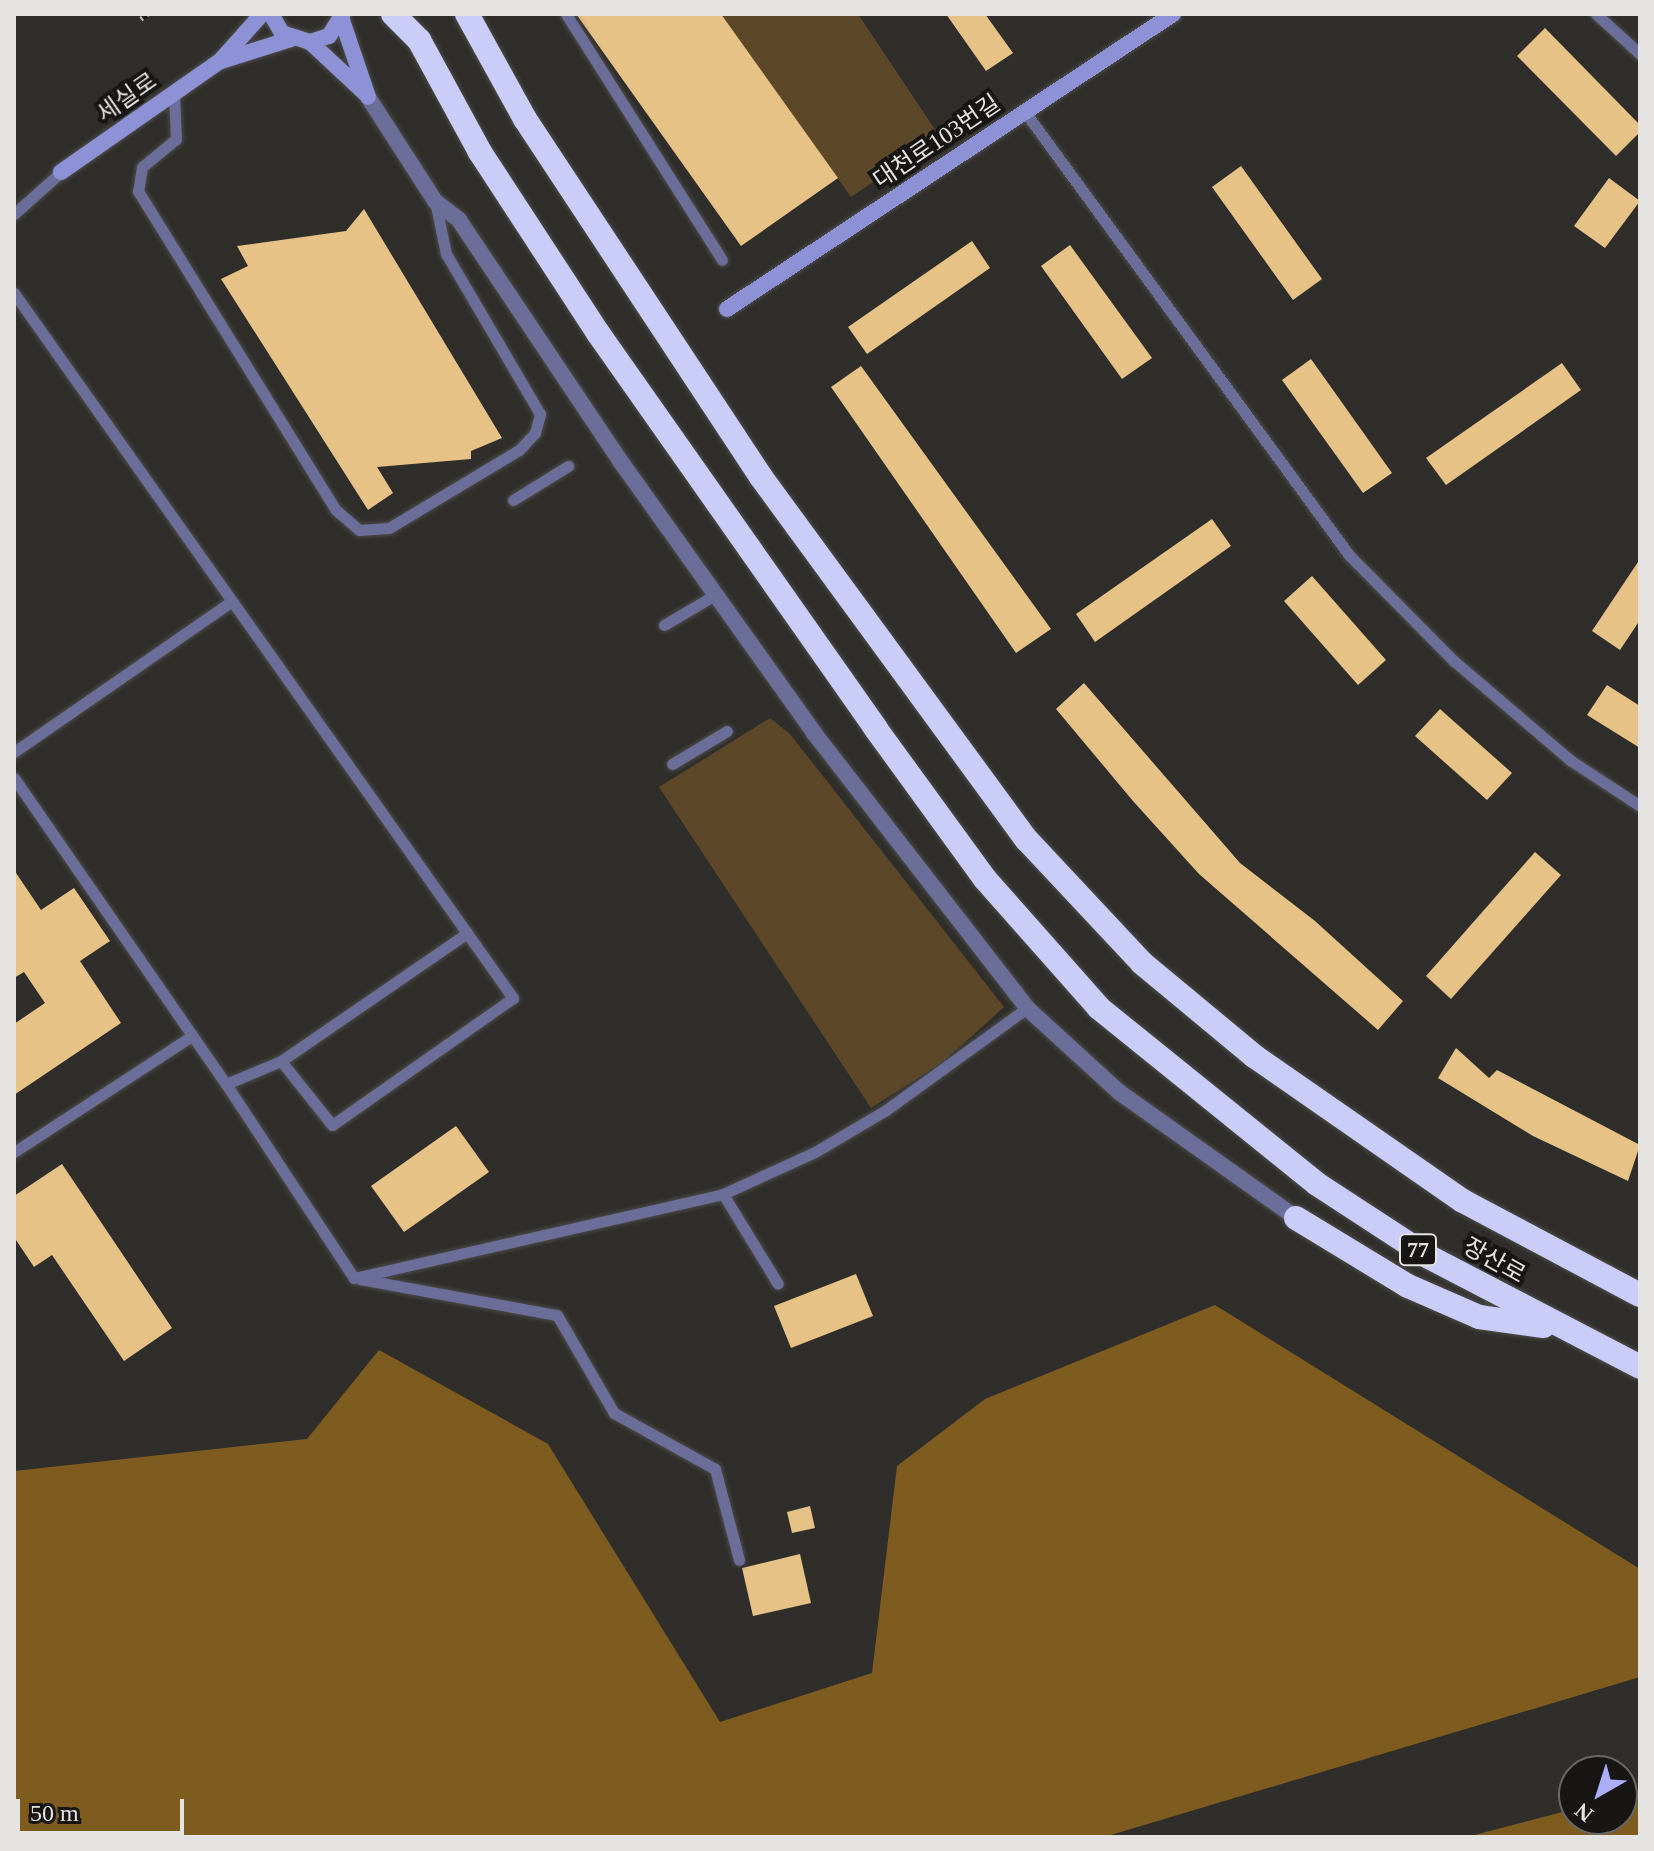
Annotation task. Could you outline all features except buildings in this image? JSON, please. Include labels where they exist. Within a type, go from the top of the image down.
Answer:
[{"type":"highway","points":[[393,14],[419,40]]},
{"type":"highway","points":[[406,14],[419,40]]},
{"type":"highway","name":"장산로","points":[[467,14],[478,26],[525,119],[761,477],[1027,840],[1142,963],[1254,1056],[1463,1201],[1640,1295]]},
{"type":"highway","name":"장산로","points":[[419,40],[480,152],[598,333],[985,879],[1099,1008],[1215,1103],[1367,1216],[1557,1328],[1640,1367]]},
{"type":"highway","points":[[1296,1218],[1408,1286],[1479,1317],[1557,1328]]},
{"type":"street","name":"세실로","points":[[61,172],[220,61],[262,14]]},
{"type":"street","points":[[271,14],[291,39]]},
{"type":"street","name":"대천로103번길","points":[[727,309],[1173,14]]},
{"type":"street","points":[[342,17],[329,36],[310,42],[368,97],[435,201],[459,220],[715,595],[915,870],[1027,1008],[1119,1092],[1296,1218]]},
{"type":"street","points":[[342,17],[368,97]]},
{"type":"street","name":"세실로","points":[[220,61],[291,39],[310,42]]},
{"type":"lane","points":[[566,14],[722,260]]},
{"type":"lane","points":[[1596,14],[1640,54]]},
{"type":"lane","points":[[174,94],[176,139],[142,167],[138,191],[336,510],[359,530],[389,528],[519,450],[535,433],[540,414],[446,254],[435,201]]},
{"type":"lane","points":[[1025,112],[1349,555],[1454,661],[1570,760],[1640,806]]},
{"type":"lane","points":[[14,214],[61,172]]},
{"type":"lane","points":[[14,293],[513,998],[332,1125],[281,1061]]},
{"type":"lane","points":[[513,500],[568,466]]},
{"type":"lane","points":[[664,625],[715,595]]},
{"type":"lane","points":[[14,752],[232,601]]},
{"type":"lane","points":[[672,764],[727,731]]},
{"type":"lane","points":[[14,778],[226,1084],[354,1278],[557,1315],[614,1413],[715,1469],[739,1560]]},
{"type":"lane","points":[[226,1084],[281,1061],[467,933]]},
{"type":"lane","points":[[354,1278],[723,1194],[815,1152],[886,1110],[1027,1008]]},
{"type":"lane","points":[[14,1152],[192,1036]]},
{"type":"lane","points":[[723,1194],[778,1284]]},
{"type":"shaded area","points":[[721,14],[858,14],[940,137],[851,197]]},
{"type":"shaded area","points":[[770,718],[790,734],[1004,1007],[942,1063],[871,1108],[659,787]]},
{"type":"shaded area","points":[[1215,1305],[1640,1569],[1640,1677],[1104,1837],[14,1837],[14,1471],[307,1439],[379,1350],[548,1444],[720,1722],[872,1673],[897,1466],[985,1399]]},
{"type":"shaded area","points":[[1638,1793],[1640,1837],[1467,1837],[1558,1813],[1558,1835],[1638,1835]]},
{"type":"railway","points":[[143,14],[146,18]]}]
